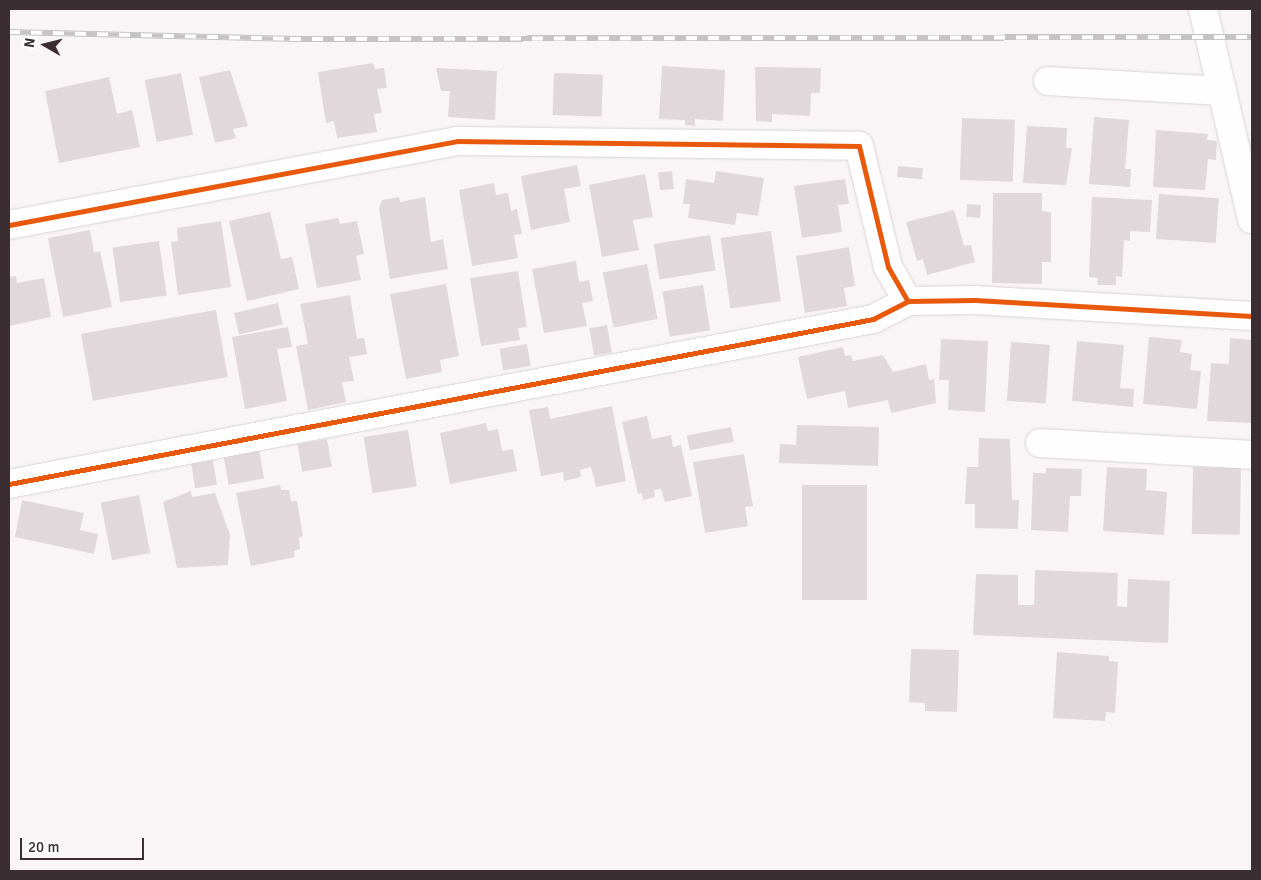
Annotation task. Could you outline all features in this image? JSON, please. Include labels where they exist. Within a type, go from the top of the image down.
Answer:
[{"type":"street","points":[[1203,9],[1252,219]]},
{"type":"street","points":[[1048,81],[1222,91]]},
{"type":"street","points":[[9,225],[457,141],[859,146],[888,267],[908,301]]},
{"type":"street","points":[[9,484],[872,320],[908,301],[975,300],[1252,316]]},
{"type":"street","points":[[1040,443],[1252,455]]},
{"type":"building","points":[[373,63],[375,69],[384,68],[387,88],[377,89],[382,113],[374,114],[377,132],[337,138],[334,121],[326,123],[318,72]]},
{"type":"building","points":[[662,66],[725,70],[723,121],[695,119],[695,126],[685,125],[685,120],[659,119]]},
{"type":"building","points":[[755,67],[821,68],[820,93],[811,93],[810,116],[772,114],[772,122],[756,121]]},
{"type":"building","points":[[436,68],[497,71],[495,120],[448,117],[450,91],[441,91]]},
{"type":"building","points":[[230,70],[248,126],[233,129],[236,138],[215,143],[199,77]]},
{"type":"building","points":[[181,73],[193,135],[157,142],[145,80]]},
{"type":"building","points":[[554,73],[603,75],[602,117],[553,115]]},
{"type":"building","points":[[109,77],[117,114],[132,110],[140,147],[59,163],[45,91]]},
{"type":"building","points":[[1094,117],[1129,120],[1125,169],[1131,169],[1130,187],[1089,184]]},
{"type":"building","points":[[962,118],[1015,120],[1013,182],[960,180]]},
{"type":"building","points":[[1027,126],[1067,128],[1066,148],[1072,148],[1066,185],[1023,183]]},
{"type":"building","points":[[1156,130],[1208,134],[1207,140],[1217,141],[1216,160],[1208,159],[1205,190],[1153,187]]},
{"type":"building","points":[[577,165],[581,186],[564,189],[570,222],[531,230],[521,176]]},
{"type":"building","points":[[898,166],[923,168],[922,179],[897,177]]},
{"type":"building","points":[[672,171],[674,189],[660,190],[658,172]]},
{"type":"building","points":[[716,171],[764,178],[758,216],[737,213],[735,225],[688,218],[690,204],[683,204],[686,179],[714,183]]},
{"type":"building","points":[[645,174],[653,217],[633,220],[639,250],[602,257],[589,185]]},
{"type":"building","points":[[845,179],[849,204],[838,205],[842,232],[802,238],[794,186]]},
{"type":"building","points":[[494,183],[496,195],[508,193],[511,211],[517,209],[522,234],[514,235],[518,258],[472,266],[459,190]]},
{"type":"building","points":[[993,193],[1042,193],[1042,211],[1051,212],[1051,262],[1042,262],[1042,284],[992,283]]},
{"type":"building","points":[[1159,194],[1219,198],[1216,243],[1156,239]]},
{"type":"building","points":[[399,197],[400,202],[425,197],[431,242],[443,239],[448,269],[390,279],[379,208],[382,200]]},
{"type":"building","points":[[1092,197],[1152,200],[1150,232],[1130,231],[1130,241],[1124,240],[1122,277],[1116,276],[1116,285],[1097,285],[1098,278],[1089,277]]},
{"type":"building","points":[[967,204],[981,205],[980,218],[966,217]]},
{"type":"building","points":[[954,210],[964,246],[971,245],[975,262],[927,275],[923,259],[917,261],[906,222]]},
{"type":"building","points":[[270,212],[281,259],[292,257],[299,289],[247,301],[229,221]]},
{"type":"building","points":[[338,218],[340,224],[357,221],[364,254],[356,256],[361,280],[317,288],[305,224]]},
{"type":"building","points":[[221,221],[231,287],[178,295],[171,242],[178,241],[177,228]]},
{"type":"building","points":[[90,230],[94,253],[100,251],[112,307],[63,317],[48,238]]},
{"type":"building","points":[[771,231],[781,301],[730,308],[720,238]]},
{"type":"building","points":[[710,235],[716,271],[659,279],[654,244]]},
{"type":"building","points":[[159,241],[167,295],[120,302],[112,248]]},
{"type":"building","points":[[849,247],[855,286],[844,288],[847,306],[805,313],[796,256]]},
{"type":"building","points":[[576,261],[579,282],[589,280],[593,301],[582,303],[587,326],[544,333],[532,269]]},
{"type":"building","points":[[647,264],[658,319],[614,328],[603,273]]},
{"type":"building","points":[[518,271],[527,327],[518,328],[520,340],[481,346],[470,278]]},
{"type":"building","points":[[16,276],[17,283],[44,278],[51,317],[9,326],[9,277]]},
{"type":"building","points":[[446,284],[459,356],[440,360],[442,372],[406,379],[390,294]]},
{"type":"building","points":[[703,285],[710,330],[670,337],[663,291]]},
{"type":"building","points":[[350,295],[357,339],[364,338],[367,354],[349,357],[354,381],[342,382],[346,402],[308,410],[296,346],[308,344],[300,304]]},
{"type":"building","points":[[278,303],[283,324],[239,335],[234,313]]},
{"type":"building","points":[[216,310],[228,377],[93,401],[81,334]]},
{"type":"building","points":[[607,325],[612,353],[594,356],[589,328]]},
{"type":"building","points":[[288,327],[292,347],[277,349],[287,401],[245,409],[232,337]]},
{"type":"building","points":[[1149,337],[1182,340],[1180,352],[1192,354],[1190,370],[1201,371],[1197,409],[1143,404]]},
{"type":"building","points":[[1230,338],[1252,340],[1252,423],[1207,421],[1211,363],[1229,364]]},
{"type":"building","points":[[941,339],[988,341],[985,412],[948,410],[949,380],[939,380]]},
{"type":"building","points":[[1077,341],[1124,345],[1120,388],[1134,389],[1133,407],[1072,401]]},
{"type":"building","points":[[1011,342],[1050,345],[1046,404],[1007,401]]},
{"type":"building","points":[[527,344],[531,366],[503,371],[499,349]]},
{"type":"building","points":[[843,347],[845,356],[851,355],[853,361],[883,355],[893,372],[926,364],[929,380],[934,379],[936,403],[891,413],[888,400],[848,408],[845,391],[807,399],[798,357]]},
{"type":"building","points":[[612,406],[626,481],[596,487],[591,467],[580,470],[581,477],[564,481],[563,472],[541,476],[529,410],[548,407],[550,419]]},
{"type":"building","points":[[647,416],[652,439],[671,435],[673,447],[681,445],[692,496],[665,502],[661,489],[654,490],[655,497],[643,500],[642,493],[638,494],[622,422]]},
{"type":"building","points":[[486,423],[488,431],[498,429],[502,451],[513,449],[517,471],[450,484],[440,433]]},
{"type":"building","points":[[797,425],[879,427],[878,466],[779,463],[780,444],[796,445]]},
{"type":"building","points":[[731,427],[734,442],[690,450],[687,436]]},
{"type":"building","points":[[408,430],[417,486],[372,493],[364,437]]},
{"type":"building","points":[[979,438],[1010,439],[1012,500],[1019,500],[1018,529],[975,528],[975,504],[965,504],[967,467],[978,467]]},
{"type":"building","points":[[327,439],[332,467],[302,472],[297,444]]},
{"type":"building","points":[[259,450],[264,479],[229,485],[224,456]]},
{"type":"building","points":[[744,454],[753,506],[745,507],[748,526],[705,533],[693,462]]},
{"type":"building","points":[[213,460],[217,485],[195,488],[191,463]]},
{"type":"building","points":[[1107,467],[1147,469],[1146,490],[1167,492],[1164,535],[1103,531]]},
{"type":"building","points":[[1193,467],[1241,468],[1240,535],[1192,534]]},
{"type":"building","points":[[1046,468],[1082,469],[1081,496],[1070,496],[1068,532],[1031,530],[1033,473],[1046,473]]},
{"type":"building","points":[[280,485],[281,490],[289,490],[291,501],[297,501],[303,536],[299,538],[300,549],[294,551],[295,557],[251,566],[236,493]]},
{"type":"building","points":[[802,485],[867,485],[867,600],[802,600]]},
{"type":"building","points":[[191,491],[192,497],[215,493],[230,535],[228,565],[177,568],[163,502]]},
{"type":"building","points":[[139,495],[150,553],[112,560],[101,502]]},
{"type":"building","points":[[22,500],[84,513],[80,530],[98,534],[94,554],[15,537]]},
{"type":"building","points":[[1035,570],[1118,573],[1117,606],[1127,607],[1128,579],[1170,581],[1168,643],[973,635],[976,574],[1018,575],[1018,605],[1034,605]]},
{"type":"building","points":[[911,649],[959,650],[957,712],[925,711],[925,703],[909,702]]},
{"type":"building","points":[[1057,652],[1109,656],[1109,661],[1118,662],[1115,713],[1106,712],[1105,721],[1053,718]]},
{"type":"railway","points":[[9,32],[290,39],[1252,37]]},
{"type":"cycle path","points":[[9,225],[457,141],[859,146],[888,267],[908,301],[975,300],[1252,316]]},
{"type":"cycle path","points":[[9,484],[873,319],[908,301]]}]
